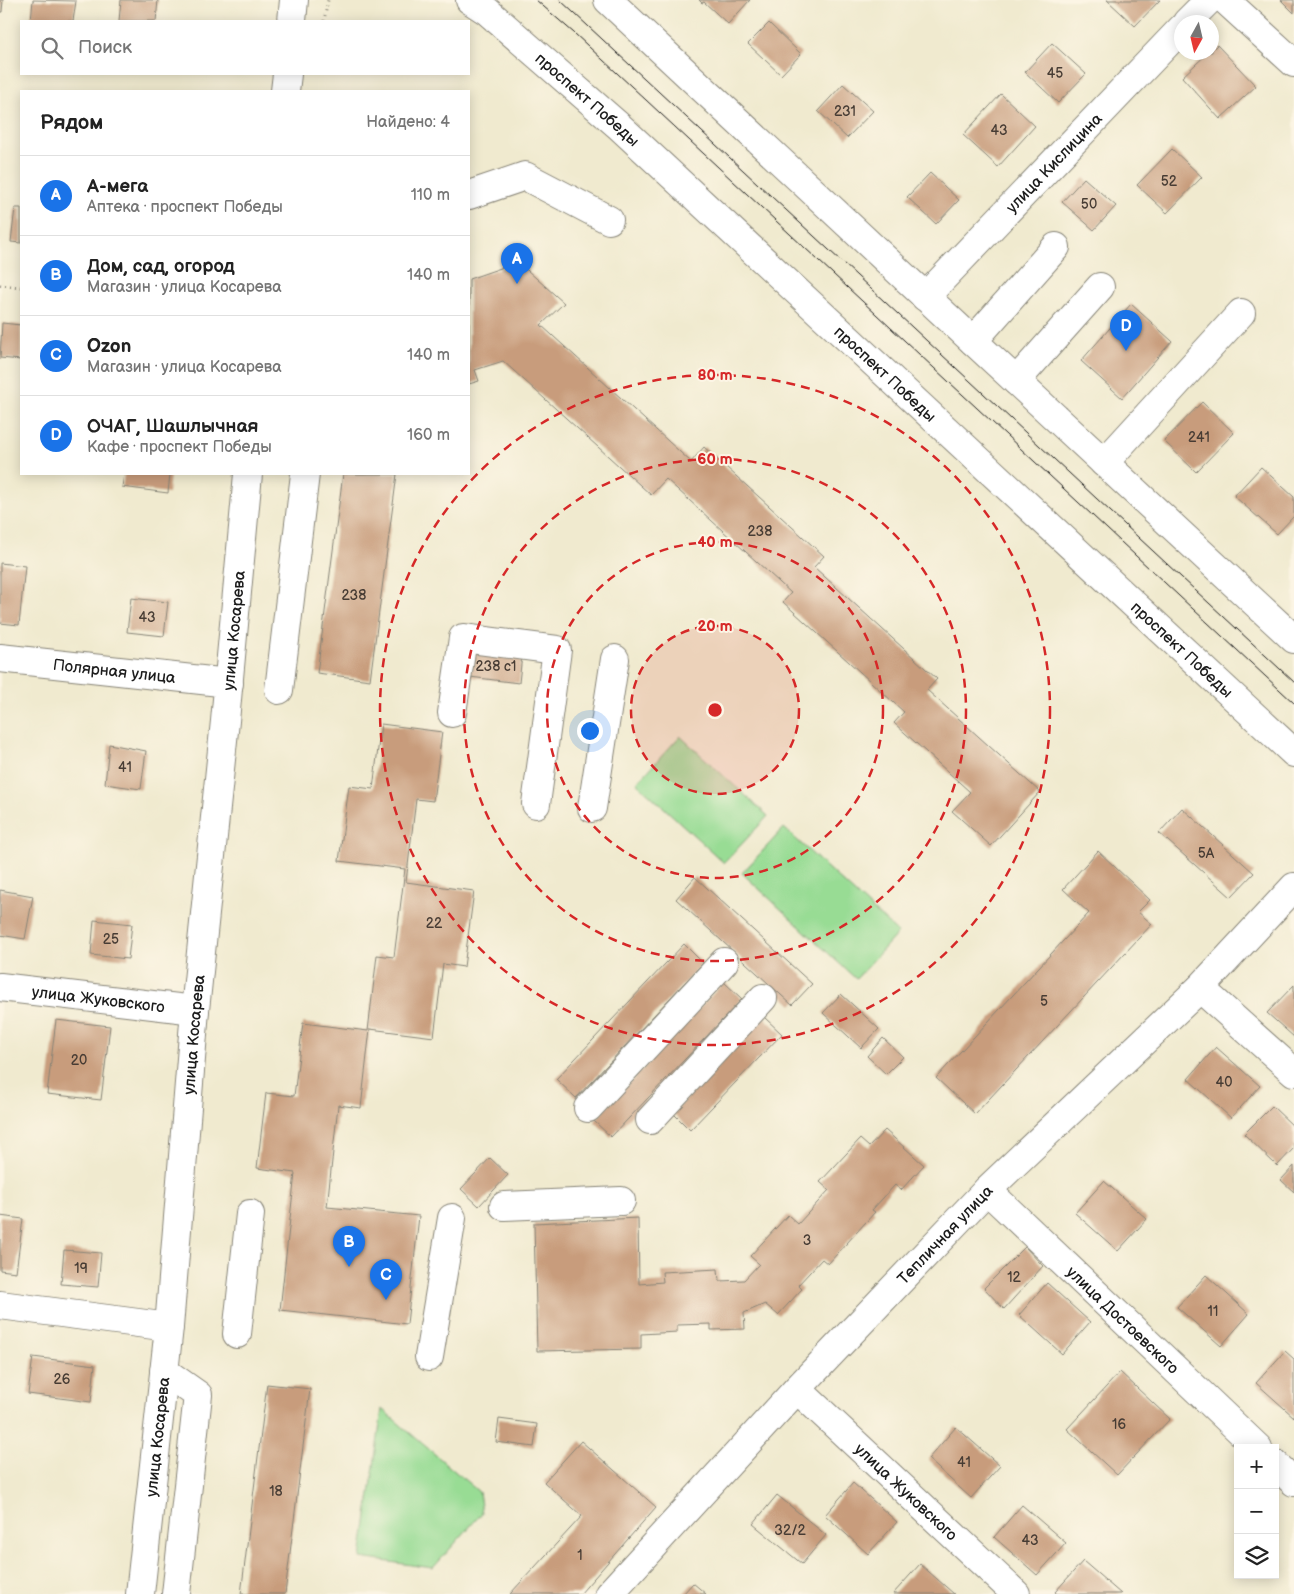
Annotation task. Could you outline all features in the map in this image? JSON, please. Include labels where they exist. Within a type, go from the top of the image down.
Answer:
[{"type":"street","points":[[292,20],[294,0]]},
{"type":"street","name":"проспект Победы","points":[[470,0],[487,11],[620,127],[1294,753]]},
{"type":"street","points":[[608,0],[1294,639]]},
{"type":"street","points":[[1194,15],[1209,0]]},
{"type":"street","points":[[1225,0],[1294,63]]},
{"type":"street","name":"улица Кислицина","points":[[925,297],[1020,214],[1174,37]]},
{"type":"street","points":[[285,90],[287,75]]},
{"type":"street","points":[[470,195],[525,176],[609,220]]},
{"type":"street","points":[[972,341],[1056,247]]},
{"type":"street","points":[[1016,382],[1100,287]]},
{"type":"street","points":[[1104,463],[1241,313]]},
{"type":"street","name":"улица Косарева","points":[[140,1594],[169,1326],[195,1010],[229,683],[248,475]]},
{"type":"street","points":[[279,690],[305,475]]},
{"type":"street","points":[[452,713],[463,638],[557,650],[536,804]]},
{"type":"street","name":"Полярная улица","points":[[0,658],[229,683]]},
{"type":"street","points":[[592,808],[615,659]]},
{"type":"street","name":"Тепличная улица","points":[[609,1594],[797,1389],[987,1190],[1200,988],[1294,887]]},
{"type":"street","points":[[588,1108],[724,962]]},
{"type":"street","name":"улица Жуковского","points":[[0,987],[195,1010]]},
{"type":"street","points":[[1200,988],[1294,1072]]},
{"type":"street","points":[[650,1120],[763,998]]},
{"type":"street","name":"улица Достоевского","points":[[987,1190],[1254,1444]]},
{"type":"street","points":[[504,1206],[621,1201]]},
{"type":"street","points":[[237,1334],[250,1214]]},
{"type":"street","points":[[429,1357],[452,1218]]},
{"type":"street","points":[[0,1305],[169,1326]]},
{"type":"street","points":[[164,1371],[198,1395],[176,1594]]},
{"type":"street","name":"улица Жуковского","points":[[797,1389],[1016,1594]]},
{"type":"street","points":[[1279,1468],[1294,1482]]},
{"type":"path","points":[[324,20],[328,0]]},
{"type":"path","points":[[0,285],[20,287]]},
{"type":"green space","points":[[680,736],[768,816],[724,863],[637,783]]},
{"type":"green space","points":[[784,828],[898,933],[856,979],[742,873]]},
{"type":"green space","points":[[382,1409],[479,1492],[482,1513],[433,1568],[361,1558]]},
{"type":"building","points":[[0,0],[3,0],[2,12],[0,12]]},
{"type":"building","points":[[33,0],[76,1],[73,20],[31,20]]},
{"type":"building","points":[[121,0],[158,0],[156,20],[119,20]]},
{"type":"building","points":[[699,0],[750,0],[728,24],[704,2],[702,3]]},
{"type":"building","points":[[1107,0],[1160,0],[1135,26]]},
{"type":"building","points":[[1281,0],[1294,0],[1294,13]]},
{"type":"building","points":[[769,23],[801,54],[781,75],[748,44]]},
{"type":"building","points":[[1052,43],[1086,74],[1058,103],[1025,72]]},
{"type":"building","points":[[1219,47],[1256,86],[1220,119],[1182,77],[1200,60],[1219,60]]},
{"type":"building","points":[[843,84],[873,111],[847,138],[818,111]]},
{"type":"building","points":[[1001,94],[1035,126],[998,167],[963,135]]},
{"type":"building","points":[[1172,149],[1202,177],[1167,213],[1137,185]]},
{"type":"building","points":[[930,173],[959,200],[936,224],[907,197]]},
{"type":"building","points":[[1084,178],[1116,206],[1094,230],[1062,202]]},
{"type":"building","points":[[15,208],[20,208],[20,243],[11,242]]},
{"type":"building","points":[[518,262],[564,303],[541,325],[691,462],[704,447],[824,556],[814,567],[937,679],[927,690],[1040,792],[991,846],[952,811],[970,792],[894,723],[904,712],[783,602],[791,593],[666,479],[651,495],[503,361],[475,370],[479,381],[470,384],[470,279]]},
{"type":"building","points":[[1131,304],[1172,341],[1122,398],[1081,361]]},
{"type":"building","points":[[2,323],[20,325],[20,360],[0,358]]},
{"type":"building","points":[[1202,402],[1234,433],[1196,472],[1164,441]]},
{"type":"building","points":[[1261,467],[1294,497],[1294,516],[1277,534],[1234,496]]},
{"type":"building","points":[[124,475],[170,475],[168,493],[122,487]]},
{"type":"building","points":[[343,475],[397,475],[370,680],[317,673]]},
{"type":"building","points":[[0,563],[25,566],[19,625],[0,623]]},
{"type":"building","points":[[131,598],[168,602],[164,636],[127,632]]},
{"type":"building","points":[[474,650],[522,655],[519,683],[470,677]]},
{"type":"building","points":[[381,724],[442,732],[433,801],[416,799],[406,882],[474,891],[464,967],[443,964],[434,1037],[370,1029],[361,1108],[338,1105],[327,1207],[419,1216],[407,1324],[280,1310],[295,1173],[257,1168],[266,1093],[294,1096],[303,1023],[368,1031],[377,955],[394,957],[405,869],[339,861],[349,786],[373,789]]},
{"type":"building","points":[[109,744],[146,751],[141,789],[105,784]]},
{"type":"building","points":[[1182,808],[1254,873],[1231,897],[1159,833]]},
{"type":"building","points":[[1098,851],[1150,900],[1138,912],[1152,924],[975,1114],[936,1078],[1089,913],[1063,889]]},
{"type":"building","points":[[695,877],[812,984],[792,1005],[676,899]]},
{"type":"building","points":[[0,890],[33,896],[25,939],[0,935]]},
{"type":"building","points":[[94,920],[132,924],[128,959],[91,955]]},
{"type":"building","points":[[684,944],[703,963],[576,1098],[556,1079]]},
{"type":"building","points":[[724,982],[742,999],[611,1137],[594,1121]]},
{"type":"building","points":[[1294,985],[1294,1037],[1267,1013]]},
{"type":"building","points":[[841,994],[879,1029],[861,1048],[823,1013]]},
{"type":"building","points":[[764,1017],[782,1034],[690,1130],[673,1113]]},
{"type":"building","points":[[56,1020],[110,1026],[101,1100],[47,1094]]},
{"type":"building","points":[[883,1038],[903,1057],[886,1074],[867,1056]]},
{"type":"building","points":[[1216,1047],[1260,1086],[1231,1118],[1188,1079]]},
{"type":"building","points":[[1272,1106],[1294,1127],[1294,1148],[1277,1166],[1244,1134]]},
{"type":"building","points":[[885,1130],[924,1165],[901,1190],[895,1185],[872,1210],[875,1212],[828,1264],[822,1259],[798,1285],[802,1289],[778,1315],[765,1304],[744,1313],[745,1329],[711,1330],[711,1324],[677,1325],[677,1332],[641,1334],[641,1349],[537,1351],[534,1223],[638,1218],[639,1284],[663,1282],[662,1272],[718,1269],[719,1281],[744,1280],[759,1264],[750,1256],[788,1215],[798,1224],[829,1190],[820,1182],[860,1139],[869,1147]]},
{"type":"building","points":[[490,1158],[508,1175],[479,1206],[461,1189]]},
{"type":"building","points":[[1294,1166],[1294,1192],[1281,1180]]},
{"type":"building","points":[[1104,1181],[1147,1219],[1118,1251],[1075,1213]]},
{"type":"building","points":[[0,1216],[23,1219],[16,1272],[0,1270]]},
{"type":"building","points":[[1025,1247],[1043,1266],[1004,1309],[984,1288]]},
{"type":"building","points":[[64,1250],[101,1253],[98,1287],[61,1284]]},
{"type":"building","points":[[1206,1275],[1249,1314],[1221,1346],[1177,1307]]},
{"type":"building","points":[[1047,1283],[1090,1322],[1062,1354],[1019,1315]]},
{"type":"building","points":[[1285,1351],[1294,1359],[1294,1417],[1256,1383]]},
{"type":"building","points":[[33,1357],[95,1365],[91,1402],[28,1394]]},
{"type":"building","points":[[1120,1372],[1170,1419],[1117,1475],[1067,1429]]},
{"type":"building","points":[[267,1384],[310,1389],[285,1594],[241,1594]]},
{"type":"building","points":[[499,1419],[537,1424],[534,1447],[496,1442]]},
{"type":"building","points":[[956,1427],[1000,1466],[971,1498],[928,1459]]},
{"type":"building","points":[[581,1441],[656,1507],[580,1594],[510,1594],[582,1516],[544,1482]]},
{"type":"building","points":[[853,1483],[897,1522],[868,1554],[825,1515]]},
{"type":"building","points":[[777,1495],[826,1535],[802,1564],[753,1524]]},
{"type":"building","points":[[1022,1505],[1066,1543],[1037,1575],[994,1537]]},
{"type":"building","points":[[1083,1561],[1121,1594],[1057,1594],[1055,1592]]},
{"type":"building","points":[[920,1564],[954,1594],[893,1594]]},
{"type":"building","points":[[693,1583],[706,1594],[683,1594]]},
{"type":"tram line","points":[[536,0],[574,33],[1294,703]]},
{"type":"tram line","points":[[560,0],[1294,682]]},
{"type":"place","name":"А-мега","points":[[517,284]]},
{"type":"place","name":"ОЧАГ, Шашлычная","points":[[1126,351]]},
{"type":"place","name":"Дом, сад, огород","points":[[349,1267]]},
{"type":"place","name":"Ozon","points":[[386,1300]]}]
